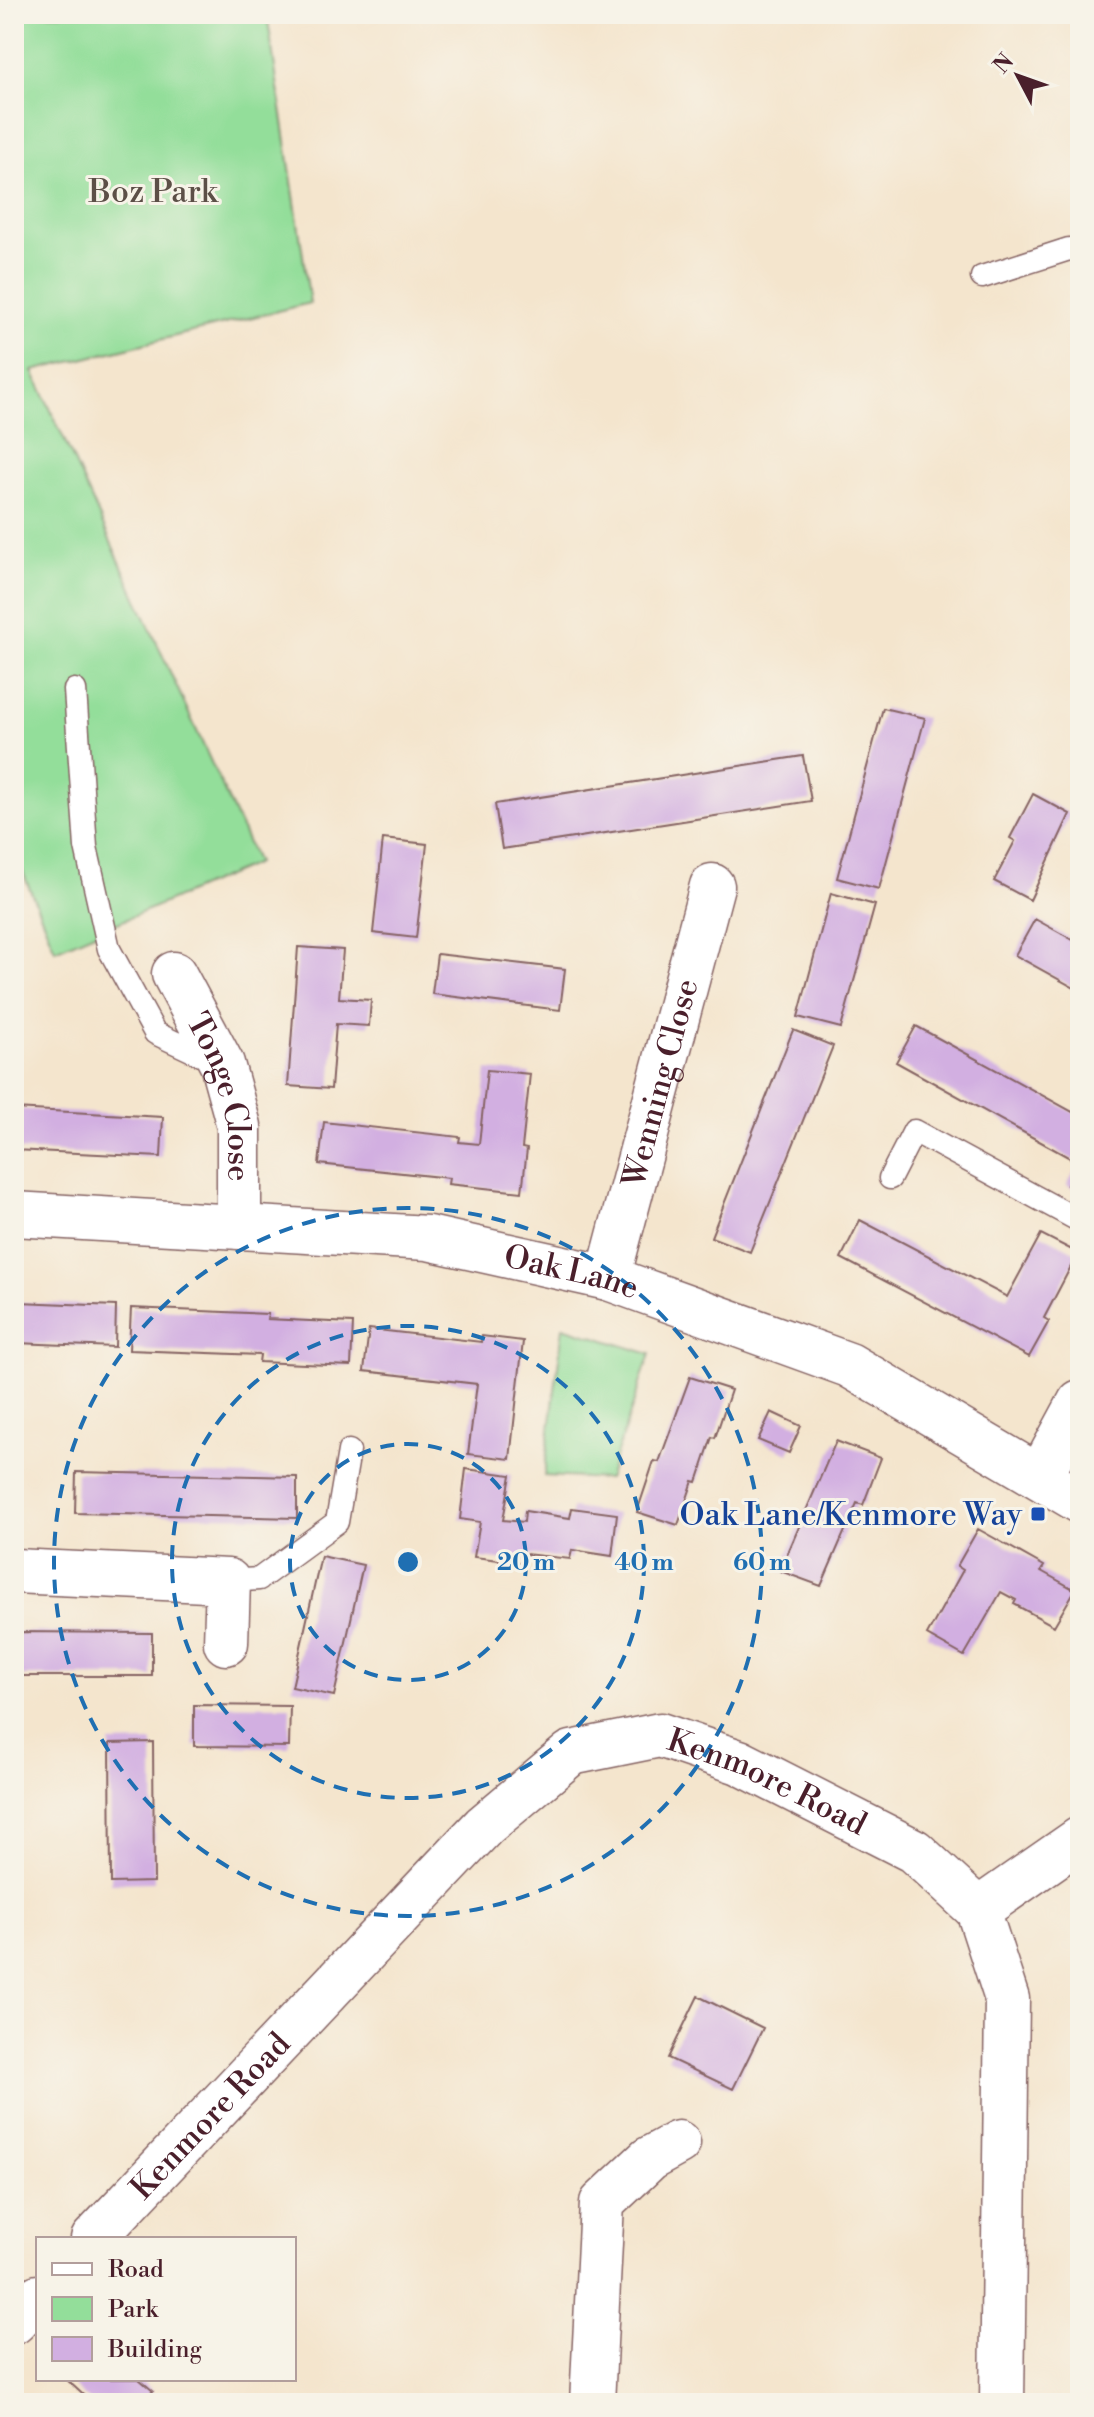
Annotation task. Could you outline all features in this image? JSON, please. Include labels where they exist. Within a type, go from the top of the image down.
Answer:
[{"type":"street","name":"Wenning Close","points":[[608,1278],[712,886]]},
{"type":"street","name":"Tonge Close","points":[[174,974],[222,1064],[239,1126],[239,1227]]},
{"type":"street","name":"Oak Lane","points":[[14,1214],[428,1238],[608,1278],[849,1365],[1080,1501]]},
{"type":"street","points":[[1040,1476],[1080,1402]]},
{"type":"street","points":[[14,1571],[228,1581],[226,1643]]},
{"type":"street","name":"Kenmore Road","points":[[95,2237],[484,1826],[571,1753],[660,1735],[739,1762],[914,1851],[978,1910],[1007,1999],[1002,2403]]},
{"type":"street","points":[[978,1910],[1080,1839]]},
{"type":"street","points":[[592,2403],[602,2203],[649,2159],[678,2143]]},
{"type":"street","points":[[14,2322],[36,2299]]},
{"type":"lane","points":[[982,277],[1069,249],[1080,251]]},
{"type":"lane","points":[[75,690],[86,847],[109,949],[155,1033],[222,1064]]},
{"type":"lane","points":[[890,1178],[914,1131],[1080,1221]]},
{"type":"lane","points":[[228,1581],[259,1579],[337,1522],[349,1451]]},
{"type":"green space","name":"Boz Park","points":[[14,14],[267,14],[310,303],[33,371],[257,863],[55,950],[22,870],[14,874]]},
{"type":"green space","points":[[563,1327],[650,1354],[608,1479],[544,1476]]},
{"type":"building","points":[[883,708],[925,718],[879,889],[837,878]]},
{"type":"building","points":[[803,756],[811,801],[502,849],[495,804]]},
{"type":"building","points":[[1033,794],[1070,814],[1030,900],[994,881],[1015,841],[1010,838]]},
{"type":"building","points":[[383,839],[427,844],[416,938],[373,933]]},
{"type":"building","points":[[831,893],[875,905],[841,1028],[798,1017]]},
{"type":"building","points":[[1035,919],[1080,944],[1080,991],[1015,955]]},
{"type":"building","points":[[298,947],[343,950],[339,998],[371,1000],[369,1026],[336,1024],[331,1089],[288,1086]]},
{"type":"building","points":[[437,954],[565,969],[560,1010],[432,994]]},
{"type":"building","points":[[916,1026],[1080,1116],[1080,1192],[1067,1185],[1079,1163],[896,1062]]},
{"type":"building","points":[[793,1030],[833,1046],[750,1252],[711,1237]]},
{"type":"building","points":[[487,1070],[530,1074],[522,1148],[527,1149],[522,1192],[448,1184],[449,1178],[319,1164],[324,1122],[460,1137],[459,1142],[479,1144]]},
{"type":"building","points":[[14,1109],[163,1117],[161,1157],[14,1150]]},
{"type":"building","points":[[860,1220],[1007,1297],[1041,1234],[1078,1253],[1044,1318],[1049,1321],[1029,1357],[841,1258]]},
{"type":"building","points":[[19,1302],[116,1306],[115,1347],[17,1343]]},
{"type":"building","points":[[131,1308],[268,1314],[267,1319],[353,1323],[351,1366],[259,1362],[260,1355],[129,1350]]},
{"type":"building","points":[[369,1329],[481,1342],[482,1336],[523,1341],[510,1459],[468,1454],[477,1384],[364,1371]]},
{"type":"building","points":[[690,1377],[731,1390],[715,1438],[712,1437],[697,1482],[693,1481],[678,1525],[637,1512],[654,1461],[659,1462]]},
{"type":"building","points":[[771,1412],[801,1426],[789,1453],[758,1440]]},
{"type":"building","points":[[836,1441],[881,1458],[863,1505],[857,1503],[821,1586],[780,1571]]},
{"type":"building","points":[[466,1469],[511,1475],[503,1520],[524,1522],[525,1511],[570,1518],[572,1508],[617,1514],[612,1556],[572,1550],[570,1559],[526,1554],[523,1563],[474,1557],[480,1522],[460,1519]]},
{"type":"building","points":[[76,1472],[297,1477],[297,1518],[75,1513]]},
{"type":"building","points":[[978,1529],[1044,1566],[1041,1571],[1075,1590],[1054,1626],[1014,1604],[1016,1600],[1001,1592],[964,1656],[927,1635],[963,1570],[957,1566]]},
{"type":"building","points":[[321,1556],[363,1565],[334,1696],[292,1687]]},
{"type":"building","points":[[14,1632],[152,1633],[152,1676],[14,1676]]},
{"type":"building","points":[[194,1705],[290,1706],[289,1747],[194,1746]]},
{"type":"building","points":[[153,1742],[154,1882],[111,1883],[110,1743]]},
{"type":"building","points":[[698,1996],[763,2028],[733,2089],[668,2058]]},
{"type":"building","points":[[68,2381],[141,2381],[153,2391],[142,2403],[92,2403]]},
{"type":"place","name":"Oak Lane/Kenmore Way","points":[[1038,1514]]}]
